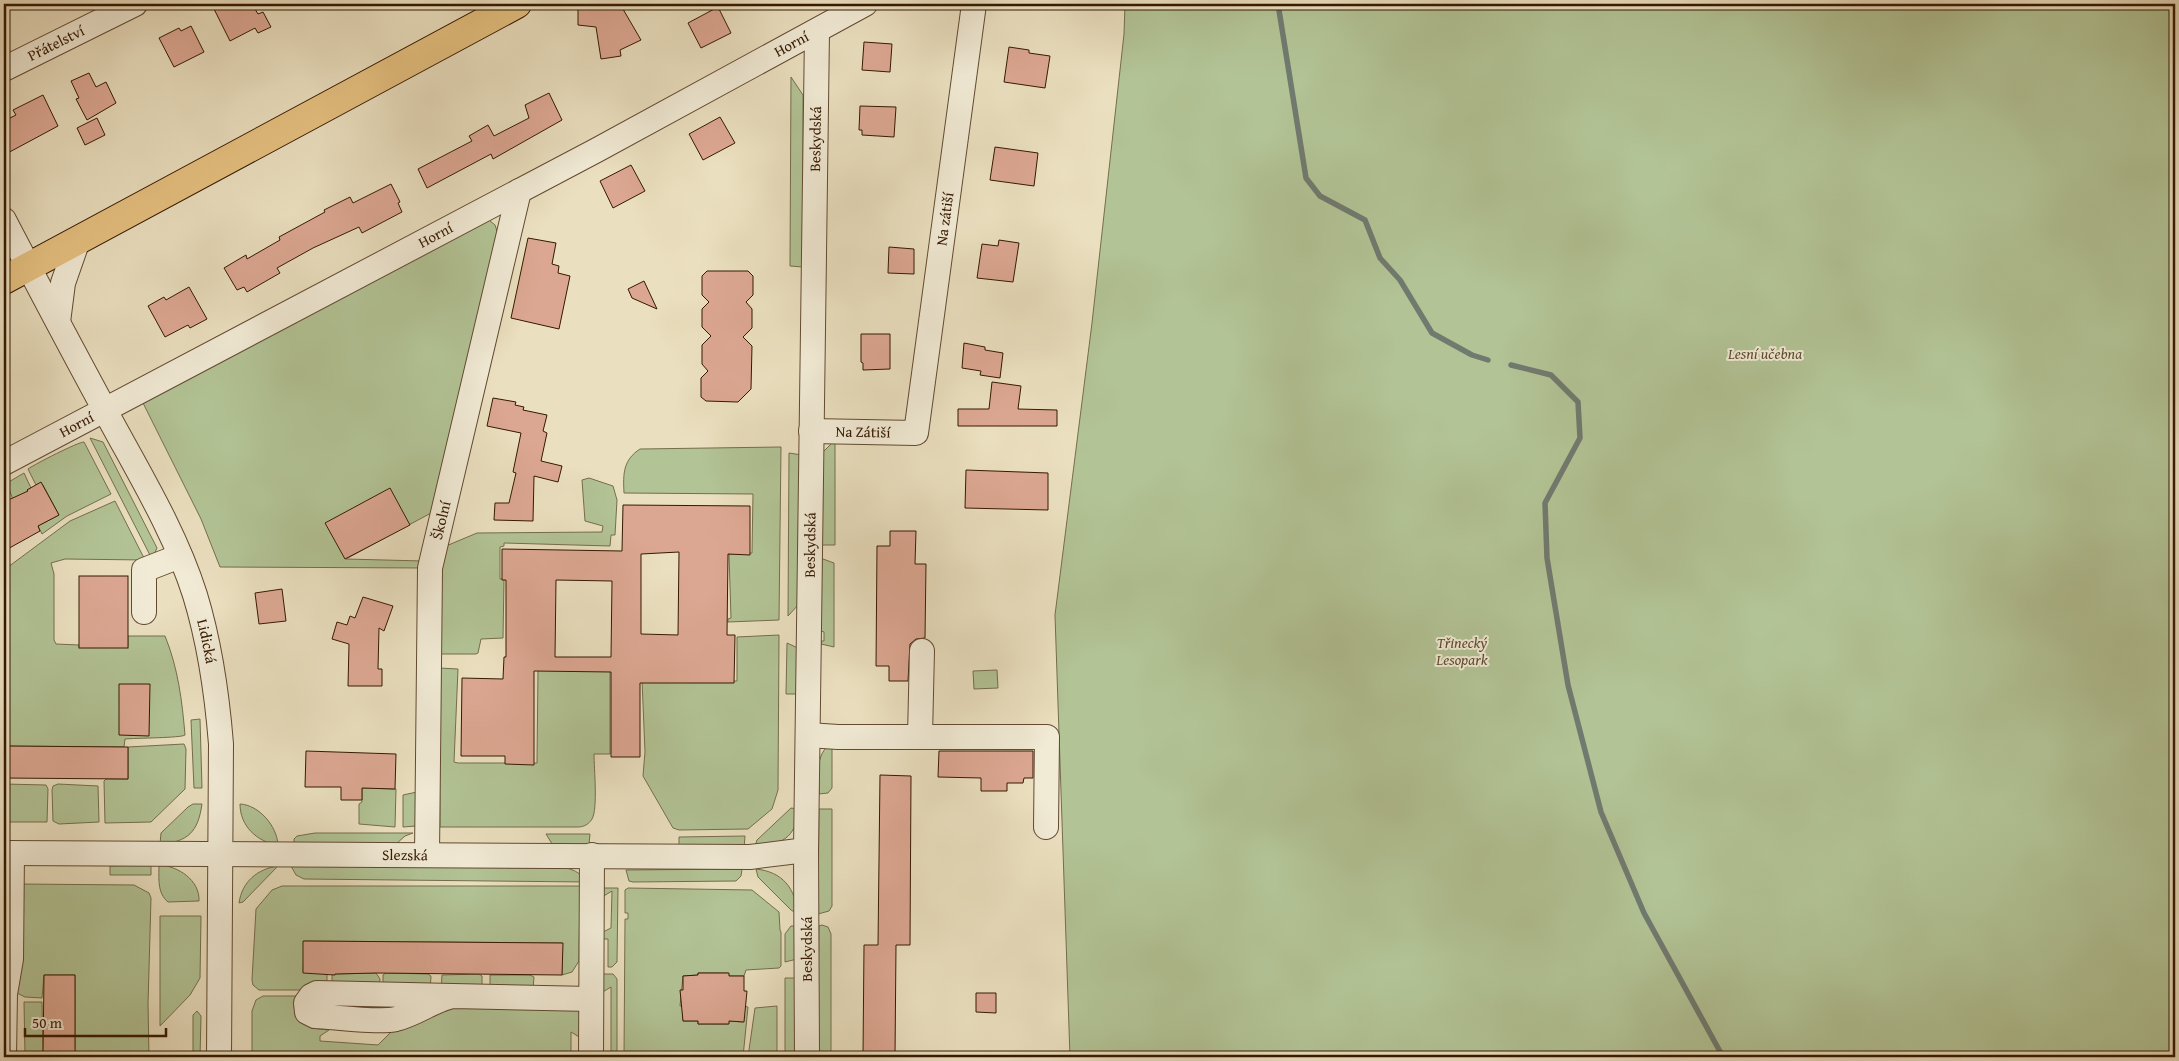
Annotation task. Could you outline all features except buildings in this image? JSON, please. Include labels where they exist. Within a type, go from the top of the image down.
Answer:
[{"type":"main road","points":[[4,280],[517,4]]},
{"type":"street","name":"Horní","points":[[4,464],[519,191],[865,4]]},
{"type":"street","name":"Na zátiší","points":[[916,433],[974,4]]},
{"type":"street","name":"Přátelství","points":[[4,69],[129,5]]},
{"type":"street","name":"Beskydská","points":[[807,1057],[806,850],[817,31]]},
{"type":"street","name":"Školní","points":[[427,856],[430,568],[519,191]]},
{"type":"street","name":"Lidická","points":[[4,220],[154,501],[180,556],[195,596],[209,649],[218,702],[221,744],[220,1057]]},
{"type":"street","points":[[58,322],[64,283],[78,240]]},
{"type":"street","name":"Na Zátiší","points":[[812,431],[916,433]]},
{"type":"street","points":[[144,612],[144,570],[180,556]]},
{"type":"street","points":[[920,736],[922,651]]},
{"type":"street","points":[[808,735],[838,737],[1048,737],[1046,827]]},
{"type":"street","name":"Slezská","points":[[8,853],[750,857],[806,850]]},
{"type":"street","points":[[4,1057],[5,994],[11,959],[8,853]]},
{"type":"street","points":[[591,1057],[592,855]]},
{"type":"street","points":[[449,997],[436,1000],[416,1011],[393,1020],[315,1016],[307,1012],[306,1003],[311,996],[317,994],[591,999]]},
{"type":"green space","name":"Třinecký Lesopark","points":[[1125,4],[2175,4],[2175,1057],[1070,1057],[1055,615],[1092,323],[1124,34]]},
{"type":"green space","points":[[791,77],[803,95],[803,267],[790,266]]},
{"type":"green space","points":[[489,220],[495,225],[499,237],[440,497],[431,513],[346,559],[423,561],[425,568],[220,567],[201,519],[143,403]]},
{"type":"green space","points":[[90,438],[103,442],[157,548],[152,559]]},
{"type":"green space","points":[[835,440],[835,545],[822,545],[823,452]]},
{"type":"green space","points":[[84,442],[111,494],[67,516],[42,534],[38,526],[59,515],[43,485],[41,483],[36,485],[28,469],[65,449]]},
{"type":"green space","points":[[781,447],[779,620],[728,622],[728,619],[731,618],[729,554],[752,553],[753,494],[624,493],[625,468],[630,458],[640,449]]},
{"type":"green space","points":[[789,453],[802,455],[799,604],[788,616]]},
{"type":"green space","points":[[24,473],[31,488],[27,490],[28,492],[13,500],[7,483]]},
{"type":"green space","points":[[589,478],[613,486],[617,500],[615,535],[611,535],[610,546],[504,543],[504,546],[500,547],[500,579],[504,579],[503,638],[481,639],[478,653],[476,654],[438,654],[442,556],[446,546],[477,533],[602,532],[603,526],[585,521],[582,480]]},
{"type":"green space","points":[[115,501],[145,560],[65,559],[51,563],[54,574],[54,640],[56,644],[79,645],[79,647],[128,647],[128,636],[165,636],[179,684],[185,735],[125,739],[124,747],[4,746],[4,570],[70,521]]},
{"type":"green space","points":[[823,559],[834,563],[834,647],[821,644],[821,641],[824,641],[824,632],[821,631],[821,561]]},
{"type":"green space","points":[[779,635],[778,790],[772,809],[748,829],[679,830],[673,828],[643,776],[645,752],[642,680],[737,681],[737,637]]},
{"type":"green space","points":[[787,643],[800,649],[800,694],[786,694]]},
{"type":"green space","points":[[439,668],[458,669],[454,762],[458,763],[537,763],[538,670],[610,671],[610,754],[594,754],[595,807],[592,819],[589,822],[584,826],[578,827],[440,827]]},
{"type":"green space","points":[[997,670],[998,688],[974,689],[973,671]]},
{"type":"green space","points":[[200,719],[202,788],[194,788],[191,720]]},
{"type":"green space","points":[[832,743],[832,788],[828,793],[819,794],[818,773],[820,759],[822,753]]},
{"type":"green space","points":[[184,744],[186,749],[185,789],[151,822],[105,823],[104,781],[106,779],[128,779],[128,747]]},
{"type":"green space","points":[[4,784],[46,785],[48,789],[47,822],[4,822]]},
{"type":"green space","points":[[58,784],[98,786],[99,822],[59,824],[53,821],[52,790],[53,786]]},
{"type":"green space","points":[[362,788],[396,789],[395,827],[359,824],[359,804],[362,802]]},
{"type":"green space","points":[[417,792],[416,826],[403,827],[403,795]]},
{"type":"green space","points":[[193,804],[202,804],[198,822],[190,834],[178,841],[160,844],[161,833]]},
{"type":"green space","points":[[240,804],[254,808],[266,818],[271,824],[278,845],[263,840],[251,832],[243,819]]},
{"type":"green space","points":[[791,808],[798,809],[797,819],[790,834],[772,845],[754,849],[757,840]]},
{"type":"green space","points":[[819,809],[832,809],[832,906],[829,911],[818,914]]},
{"type":"green space","points":[[315,833],[413,833],[405,836],[396,844],[294,845],[294,839],[297,836]]},
{"type":"green space","points":[[546,834],[590,834],[589,844],[582,847],[554,847]]},
{"type":"green space","points":[[745,836],[744,849],[679,848],[679,837]]},
{"type":"green space","points":[[151,865],[151,875],[110,875],[110,866]]},
{"type":"green space","points":[[159,865],[173,868],[187,876],[196,887],[199,901],[168,902],[160,890]]},
{"type":"green space","points":[[278,866],[243,902],[239,903],[243,889],[257,873]]},
{"type":"green space","points":[[291,866],[567,868],[582,876],[585,882],[304,879],[296,875]]},
{"type":"green space","points":[[742,869],[741,876],[736,881],[633,882],[629,881],[626,870]]},
{"type":"green space","points":[[756,869],[774,874],[786,883],[794,896],[798,914],[791,910],[758,877]]},
{"type":"green space","points":[[19,884],[134,885],[149,893],[151,898],[148,1004],[149,1057],[75,1057],[75,975],[44,975],[42,998],[25,997],[13,991]]},
{"type":"green space","points":[[282,886],[580,886],[579,961],[572,972],[562,975],[562,943],[304,941],[303,972],[324,973],[327,975],[327,987],[323,990],[259,990],[253,985],[252,980],[256,909],[272,890]]},
{"type":"green space","points":[[598,888],[618,888],[617,962],[612,967],[608,967],[608,939],[597,939],[597,935],[611,928],[612,891],[597,900]]},
{"type":"green space","points":[[628,888],[752,890],[779,912],[781,966],[779,968],[746,970],[744,976],[729,976],[728,973],[698,973],[698,975],[683,976],[680,1006],[683,1006],[683,1021],[698,1021],[698,1024],[728,1024],[729,1021],[743,1022],[744,1006],[748,1007],[743,1057],[624,1057],[625,919],[628,919],[628,913],[625,913],[625,890]]},
{"type":"green space","points":[[160,916],[201,916],[200,978],[190,995],[160,1026]]},
{"type":"green space","points":[[791,926],[798,926],[797,959],[785,962],[785,934]]},
{"type":"green space","points":[[819,926],[828,927],[831,934],[831,1057],[817,1057]]},
{"type":"green space","points":[[376,973],[380,979],[379,987],[332,989],[332,975]]},
{"type":"green space","points":[[386,973],[428,974],[431,976],[430,991],[383,987],[383,975]]},
{"type":"green space","points":[[479,974],[482,976],[482,989],[441,992],[442,975]]},
{"type":"green space","points":[[597,974],[613,974],[617,979],[617,1057],[611,1057],[611,987],[596,996]]},
{"type":"green space","points":[[490,975],[530,975],[534,977],[533,989],[490,992]]},
{"type":"green space","points":[[785,978],[802,978],[797,1057],[785,1057]]},
{"type":"green space","points":[[263,996],[302,996],[302,1021],[311,1028],[329,1030],[320,1036],[320,1041],[378,1045],[392,1031],[431,1007],[565,1003],[581,1012],[584,1040],[571,1032],[571,1057],[252,1057],[252,1011],[256,1000]]},
{"type":"green space","points":[[24,1002],[42,1002],[43,1055],[25,1055]]},
{"type":"green space","points":[[777,1006],[777,1057],[748,1057],[755,1008]]},
{"type":"green space","points":[[197,1011],[201,1016],[200,1057],[193,1057],[193,1015]]},
{"type":"waterway","points":[[1278,4],[1306,178],[1320,196],[1365,220],[1380,258],[1400,280],[1432,333],[1472,355],[1488,360]]},
{"type":"waterway","points":[[1511,365],[1551,375],[1578,402],[1580,438],[1545,503],[1547,558],[1568,685],[1601,812],[1644,913],[1723,1057]]},
{"type":"park label","name":"Lesní učebna","points":[[1765,354]]}]
